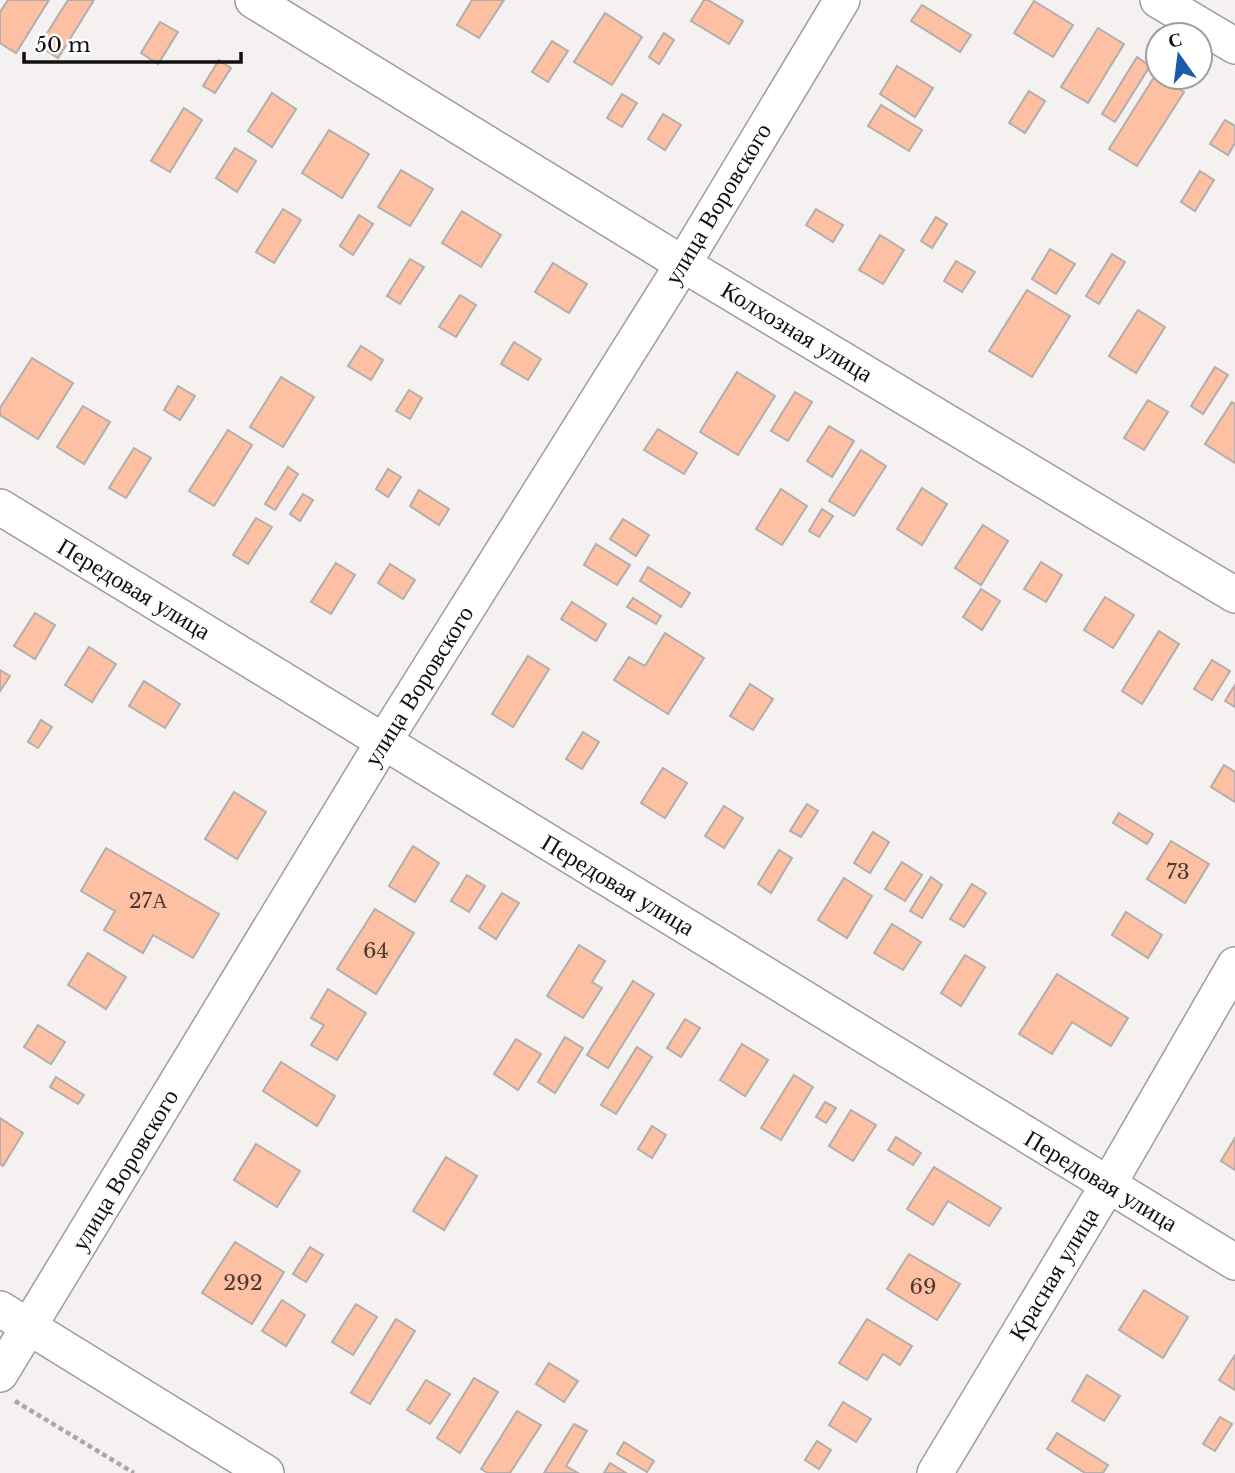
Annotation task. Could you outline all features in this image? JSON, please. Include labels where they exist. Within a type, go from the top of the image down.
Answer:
[{"type":"street","name":"Колхозная улица","points":[[253,0],[683,264],[1235,595]]},
{"type":"street","name":"улица Воровского","points":[[6,1386],[29,1328],[384,741],[683,264],[842,0]]},
{"type":"street","points":[[1158,0],[1235,46]]},
{"type":"street","name":"Передовая улица","points":[[0,507],[1235,1262]]},
{"type":"street","name":"Красная улица","points":[[935,1473],[1108,1185],[1235,965]]},
{"type":"street","points":[[0,1310],[266,1473]]},
{"type":"path","points":[[6,1386],[134,1473]]},
{"type":"building","points":[[8,0],[49,0],[16,53],[0,43],[0,12]]},
{"type":"building","points":[[68,0],[94,0],[58,58],[39,46]]},
{"type":"building","points":[[472,0],[504,0],[479,38],[457,25]]},
{"type":"building","points":[[704,0],[743,21],[729,44],[691,21]]},
{"type":"building","points":[[1034,1],[1073,25],[1053,57],[1014,33]]},
{"type":"building","points":[[922,5],[971,35],[960,52],[911,21]]},
{"type":"building","points":[[605,13],[642,37],[612,85],[574,62]]},
{"type":"building","points":[[160,22],[178,32],[158,64],[141,53]]},
{"type":"building","points":[[1098,28],[1124,44],[1088,103],[1061,87]]},
{"type":"building","points":[[664,33],[674,40],[659,64],[649,57]]},
{"type":"building","points":[[552,41],[568,51],[548,82],[532,72]]},
{"type":"building","points":[[1137,57],[1144,62],[1144,76],[1115,122],[1102,114]]},
{"type":"building","points":[[219,60],[231,68],[215,93],[203,86]]},
{"type":"building","points":[[897,66],[933,88],[915,117],[880,94]]},
{"type":"building","points":[[1029,91],[1045,101],[1025,133],[1009,123]]},
{"type":"building","points":[[1145,91],[1184,92],[1137,166],[1109,149]]},
{"type":"building","points":[[272,93],[296,109],[272,147],[248,131]]},
{"type":"building","points":[[622,94],[637,103],[622,127],[607,118]]},
{"type":"building","points":[[881,105],[922,130],[909,151],[868,126]]},
{"type":"building","points":[[184,108],[202,120],[170,172],[151,161]]},
{"type":"building","points":[[663,114],[681,125],[665,150],[648,139]]},
{"type":"building","points":[[1225,120],[1235,126],[1235,143],[1228,155],[1210,144]]},
{"type":"building","points":[[329,130],[369,154],[342,198],[302,173]]},
{"type":"building","points":[[235,148],[256,161],[237,192],[216,178]]},
{"type":"building","points":[[401,170],[433,189],[410,226],[378,207]]},
{"type":"building","points":[[1200,171],[1214,180],[1195,211],[1181,202]]},
{"type":"building","points":[[283,209],[301,220],[274,263],[256,252]]},
{"type":"building","points":[[816,209],[843,225],[833,242],[806,225]]},
{"type":"building","points":[[462,211],[501,235],[481,267],[442,243]]},
{"type":"building","points":[[359,215],[373,224],[353,255],[340,246]]},
{"type":"building","points":[[936,217],[947,224],[932,248],[921,241]]},
{"type":"building","points":[[880,235],[904,250],[883,284],[859,270]]},
{"type":"building","points":[[1050,249],[1075,264],[1056,294],[1032,279]]},
{"type":"building","points":[[1112,254],[1125,262],[1099,304],[1086,296]]},
{"type":"building","points":[[410,259],[424,267],[400,304],[387,296]]},
{"type":"building","points":[[956,261],[975,272],[962,292],[944,281]]},
{"type":"building","points":[[553,263],[587,284],[569,313],[535,292]]},
{"type":"building","points":[[1027,290],[1070,316],[1032,377],[989,351]]},
{"type":"building","points":[[460,295],[476,305],[456,337],[439,327]]},
{"type":"building","points":[[1138,310],[1165,327],[1136,373],[1109,356]]},
{"type":"building","points":[[514,342],[541,359],[528,380],[501,364]]},
{"type":"building","points":[[361,346],[383,360],[371,380],[348,366]]},
{"type":"building","points":[[32,358],[73,383],[38,439],[0,415],[0,408]]},
{"type":"building","points":[[1215,367],[1228,375],[1203,414],[1191,406]]},
{"type":"building","points":[[737,372],[775,396],[738,455],[700,432]]},
{"type":"building","points":[[281,377],[314,397],[283,447],[250,427]]},
{"type":"building","points":[[178,386],[195,396],[180,420],[164,410]]},
{"type":"building","points":[[409,390],[422,398],[410,419],[396,411]]},
{"type":"building","points":[[795,392],[812,402],[788,441],[771,431]]},
{"type":"building","points":[[1148,400],[1168,412],[1144,450],[1124,438]]},
{"type":"building","points":[[1232,402],[1235,404],[1235,463],[1205,444]]},
{"type":"building","points":[[83,406],[110,422],[84,464],[57,447]]},
{"type":"building","points":[[829,426],[854,441],[832,477],[807,461]]},
{"type":"building","points":[[658,429],[697,453],[684,474],[644,450]]},
{"type":"building","points":[[228,430],[252,445],[214,506],[189,491]]},
{"type":"building","points":[[134,448],[151,458],[126,498],[109,488]]},
{"type":"building","points":[[861,450],[886,466],[854,516],[829,501]]},
{"type":"building","points":[[288,467],[298,474],[275,510],[265,504]]},
{"type":"building","points":[[388,469],[401,477],[388,497],[376,489]]},
{"type":"building","points":[[922,488],[947,504],[922,545],[897,529]]},
{"type":"building","points":[[781,489],[807,506],[782,545],[756,529]]},
{"type":"building","points":[[419,490],[449,509],[439,525],[410,506]]},
{"type":"building","points":[[303,494],[313,500],[300,521],[290,514]]},
{"type":"building","points":[[822,509],[833,516],[819,537],[809,531]]},
{"type":"building","points":[[256,518],[272,527],[248,564],[233,555]]},
{"type":"building","points":[[623,519],[649,535],[636,556],[610,539]]},
{"type":"building","points":[[983,525],[1008,541],[981,585],[955,568]]},
{"type":"building","points":[[596,544],[630,565],[617,585],[584,565]]},
{"type":"building","points":[[1041,562],[1062,575],[1046,602],[1024,589]]},
{"type":"building","points":[[336,563],[355,575],[331,614],[311,602]]},
{"type":"building","points":[[390,564],[415,580],[403,599],[378,583]]},
{"type":"building","points":[[648,567],[690,593],[681,607],[640,581]]},
{"type":"building","points":[[981,589],[1000,601],[982,630],[963,617]]},
{"type":"building","points":[[1105,597],[1134,615],[1113,648],[1084,630]]},
{"type":"building","points":[[633,598],[661,616],[656,624],[627,607]]},
{"type":"building","points":[[572,602],[606,624],[596,641],[561,619]]},
{"type":"building","points":[[35,613],[55,625],[35,659],[14,646]]},
{"type":"building","points":[[1159,631],[1179,644],[1142,704],[1122,691]]},
{"type":"building","points":[[665,633],[704,658],[668,714],[614,680],[629,657],[645,666]]},
{"type":"building","points":[[89,647],[116,664],[92,702],[65,685]]},
{"type":"building","points":[[528,656],[549,669],[513,727],[492,714]]},
{"type":"building","points":[[1212,660],[1230,671],[1212,700],[1194,689]]},
{"type":"building","points":[[0,670],[10,676],[0,691]]},
{"type":"building","points":[[144,681],[180,704],[165,728],[129,706]]},
{"type":"building","points":[[750,684],[773,699],[753,730],[730,716]]},
{"type":"building","points":[[1235,685],[1235,707],[1225,701]]},
{"type":"building","points":[[41,720],[52,727],[38,748],[28,742]]},
{"type":"building","points":[[583,732],[599,742],[582,769],[566,759]]},
{"type":"building","points":[[1224,765],[1235,772],[1235,802],[1211,787]]},
{"type":"building","points":[[663,768],[687,783],[665,818],[641,803]]},
{"type":"building","points":[[234,792],[266,812],[237,859],[205,839]]},
{"type":"building","points":[[807,804],[818,811],[801,837],[790,831]]},
{"type":"building","points":[[724,806],[743,818],[724,848],[705,836]]},
{"type":"building","points":[[1119,813],[1153,834],[1147,844],[1113,823]]},
{"type":"building","points":[[873,832],[889,842],[870,873],[854,863]]},
{"type":"building","points":[[1171,841],[1209,864],[1185,903],[1147,879]]},
{"type":"building","points":[[413,846],[439,863],[415,902],[389,886]]},
{"type":"building","points":[[106,848],[219,914],[193,958],[153,935],[143,953],[104,930],[115,911],[81,891]]},
{"type":"building","points":[[779,850],[792,858],[771,893],[758,884]]},
{"type":"building","points":[[902,862],[922,875],[905,901],[885,889]]},
{"type":"building","points":[[467,875],[485,886],[469,912],[451,901]]},
{"type":"building","points":[[931,877],[942,885],[922,918],[910,911]]},
{"type":"building","points":[[844,878],[872,896],[847,938],[818,920]]},
{"type":"building","points":[[972,884],[986,893],[964,927],[950,919]]},
{"type":"building","points":[[502,893],[519,903],[496,939],[479,928]]},
{"type":"building","points":[[375,909],[414,933],[376,994],[337,969]]},
{"type":"building","points":[[1126,912],[1162,935],[1148,958],[1112,935]]},
{"type":"building","points":[[892,924],[921,942],[903,970],[874,953]]},
{"type":"building","points":[[579,945],[605,961],[592,982],[602,988],[583,1018],[547,996]]},
{"type":"building","points":[[88,953],[126,977],[106,1009],[68,985]]},
{"type":"building","points":[[965,955],[985,967],[961,1006],[941,993]]},
{"type":"building","points":[[1057,974],[1128,1018],[1111,1046],[1072,1022],[1052,1054],[1019,1034]]},
{"type":"building","points":[[633,981],[654,994],[608,1068],[587,1055]]},
{"type":"building","points":[[328,989],[366,1013],[337,1060],[311,1045],[324,1025],[311,1018]]},
{"type":"building","points":[[685,1019],[700,1028],[681,1057],[667,1048]]},
{"type":"building","points":[[38,1025],[65,1042],[51,1064],[24,1047]]},
{"type":"building","points":[[565,1037],[583,1048],[555,1093],[538,1082]]},
{"type":"building","points":[[516,1039],[541,1054],[518,1090],[494,1074]]},
{"type":"building","points":[[742,1044],[768,1060],[745,1096],[720,1080]]},
{"type":"building","points":[[637,1047],[652,1057],[616,1114],[601,1105]]},
{"type":"building","points":[[281,1062],[335,1096],[317,1126],[263,1091]]},
{"type":"building","points":[[794,1075],[813,1087],[781,1140],[761,1128]]},
{"type":"building","points":[[56,1077],[84,1095],[78,1104],[50,1087]]},
{"type":"building","points":[[825,1102],[836,1108],[826,1123],[816,1117]]},
{"type":"building","points":[[851,1110],[876,1125],[853,1161],[829,1146]]},
{"type":"building","points":[[0,1118],[23,1133],[3,1166],[0,1164]]},
{"type":"building","points":[[652,1126],[666,1135],[652,1158],[638,1149]]},
{"type":"building","points":[[896,1137],[921,1153],[913,1165],[888,1150]]},
{"type":"building","points":[[1235,1138],[1235,1170],[1221,1161]]},
{"type":"building","points":[[256,1144],[300,1171],[277,1207],[234,1180]]},
{"type":"building","points":[[446,1157],[477,1176],[444,1230],[413,1211]]},
{"type":"building","points":[[934,1167],[1001,1208],[989,1226],[948,1201],[933,1225],[907,1209]]},
{"type":"building","points":[[235,1242],[284,1272],[252,1324],[202,1293]]},
{"type":"building","points":[[310,1247],[323,1255],[306,1282],[293,1274]]},
{"type":"building","points":[[909,1254],[960,1284],[937,1320],[887,1289]]},
{"type":"building","points":[[1144,1290],[1188,1317],[1163,1358],[1119,1330]]},
{"type":"building","points":[[282,1300],[305,1315],[286,1346],[262,1331]]},
{"type":"building","points":[[356,1304],[377,1317],[353,1355],[332,1342]]},
{"type":"building","points":[[396,1319],[415,1331],[370,1404],[351,1393]]},
{"type":"building","points":[[867,1319],[912,1346],[900,1365],[883,1354],[867,1380],[839,1363]]},
{"type":"building","points":[[1235,1355],[1235,1390],[1219,1380]]},
{"type":"building","points":[[549,1363],[578,1381],[564,1402],[536,1384]]},
{"type":"building","points":[[1087,1375],[1120,1396],[1104,1421],[1072,1401]]},
{"type":"building","points":[[474,1378],[498,1392],[460,1453],[437,1438]]},
{"type":"building","points":[[426,1380],[450,1394],[430,1424],[407,1410]]},
{"type":"building","points":[[843,1402],[871,1419],[856,1442],[829,1425]]},
{"type":"building","points":[[517,1411],[541,1425],[510,1473],[488,1473],[481,1469]]},
{"type":"building","points":[[1220,1417],[1232,1424],[1215,1451],[1203,1444]]},
{"type":"building","points":[[574,1424],[587,1431],[566,1466],[578,1473],[544,1473]]},
{"type":"building","points":[[1057,1433],[1108,1465],[1103,1473],[1085,1473],[1047,1449]]},
{"type":"building","points":[[817,1441],[831,1450],[819,1469],[805,1460]]},
{"type":"building","points":[[624,1442],[654,1461],[647,1472],[617,1454]]},
{"type":"building","points":[[610,1463],[626,1473],[604,1473]]}]
